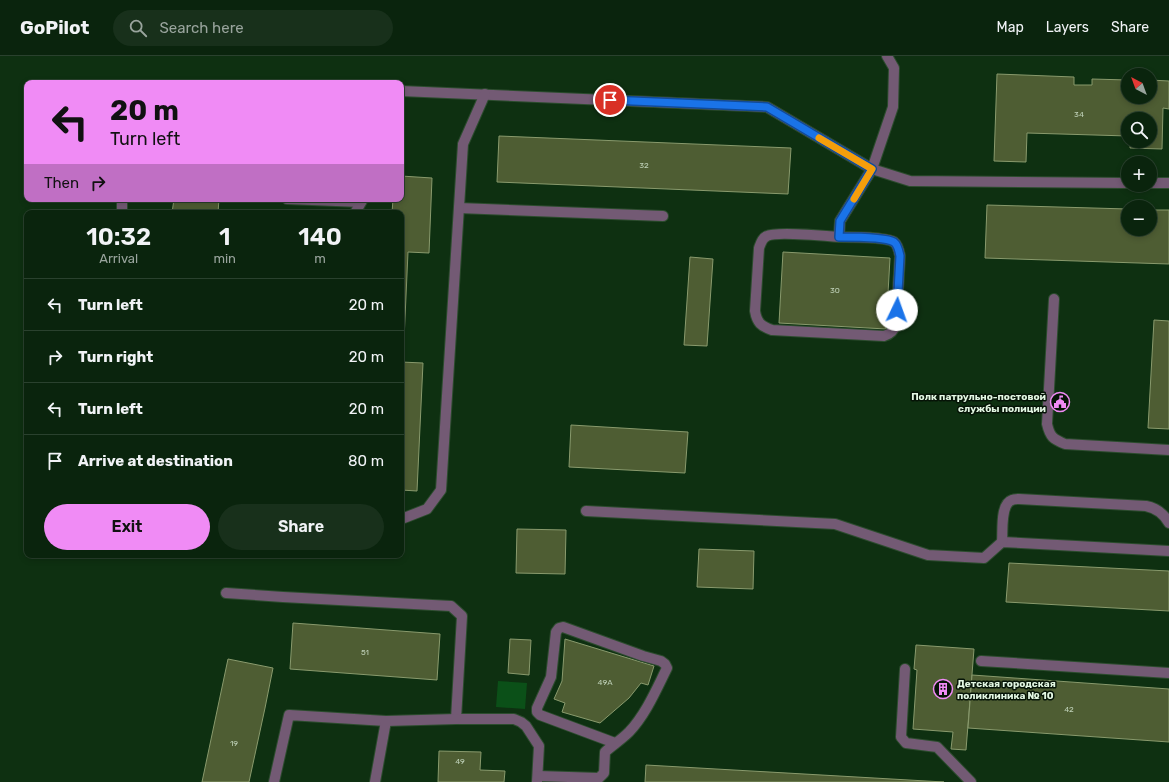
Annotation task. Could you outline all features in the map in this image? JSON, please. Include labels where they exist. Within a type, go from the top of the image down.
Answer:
[{"type":"lane","points":[[839,237],[840,221],[872,169],[893,108],[894,68],[887,56]]},
{"type":"lane","points":[[404,91],[767,107],[872,169],[910,181],[1121,183]]},
{"type":"lane","points":[[404,518],[426,509],[441,490],[463,144],[485,94]]},
{"type":"lane","points":[[1157,183],[1169,183]]},
{"type":"lane","points":[[459,208],[663,216]]},
{"type":"lane","points":[[778,234],[839,237],[885,239],[893,242],[899,248],[900,256],[895,330],[884,336],[772,330],[764,327],[757,320],[755,311],[759,248],[762,240],[768,235],[778,234]]},
{"type":"lane","points":[[1054,299],[1047,424],[1050,433],[1055,440],[1064,444],[1169,450]]},
{"type":"lane","points":[[586,511],[835,524],[928,555],[984,558],[1002,542],[1004,511],[1006,504],[1012,500],[1019,499],[1154,507],[1169,523]]},
{"type":"lane","points":[[1002,542],[1169,551]]},
{"type":"lane","points":[[226,593],[450,606],[462,616],[456,719]]},
{"type":"lane","points":[[274,782],[289,714],[386,721],[514,719],[526,726],[539,746],[538,779],[599,778],[604,773],[606,752],[629,731],[647,708],[666,668],[665,664],[661,661],[563,627],[559,628],[556,632],[551,677],[537,708],[537,712],[540,715],[615,743]]},
{"type":"lane","points":[[981,661],[1169,673]]},
{"type":"lane","points":[[905,669],[901,737],[906,743],[937,747],[971,782]]},
{"type":"lane","points":[[375,782],[386,721]]},
{"type":"green space","points":[[498,681],[527,683],[525,709],[496,707]]},
{"type":"building","points":[[997,74],[1074,77],[1074,85],[1092,85],[1092,79],[1121,80],[1121,104],[1157,104],[1157,80],[1169,81],[1169,109],[1163,108],[1162,149],[1130,148],[1157,148],[1157,112],[1121,112],[1121,136],[1027,133],[1026,162],[994,161]]},
{"type":"building","points":[[499,136],[791,148],[788,194],[497,182]]},
{"type":"building","points":[[404,176],[432,178],[429,253],[408,252],[404,340],[404,210],[392,210],[393,202],[404,202]]},
{"type":"building","points":[[174,202],[219,202],[218,210],[172,210]]},
{"type":"building","points":[[987,205],[1121,209],[1121,236],[1157,236],[1157,210],[1169,210],[1169,264],[985,258]]},
{"type":"building","points":[[783,252],[890,258],[886,329],[779,323]]},
{"type":"building","points":[[690,257],[713,259],[707,346],[684,345]]},
{"type":"building","points":[[1154,320],[1169,321],[1169,429],[1148,428]]},
{"type":"building","points":[[404,362],[423,363],[417,491],[404,490]]},
{"type":"building","points":[[571,425],[688,432],[685,473],[569,467]]},
{"type":"building","points":[[517,529],[566,530],[565,574],[516,573]]},
{"type":"building","points":[[699,549],[754,551],[753,589],[697,587]]},
{"type":"building","points":[[1009,563],[1169,571],[1169,611],[1006,602]]},
{"type":"building","points":[[293,623],[440,634],[437,680],[290,669]]},
{"type":"building","points":[[510,639],[531,640],[529,675],[508,673]]},
{"type":"building","points":[[565,639],[654,666],[648,685],[641,683],[629,698],[600,723],[562,712],[565,703],[554,699],[562,681]]},
{"type":"building","name":"Детская городская поликлиника № 10","points":[[916,645],[974,649],[966,750],[951,749],[953,732],[913,729],[917,670],[914,669]]},
{"type":"building","points":[[228,659],[273,668],[265,708],[249,782],[202,782]]},
{"type":"building","points":[[972,675],[1169,689],[1169,742],[968,728]]},
{"type":"building","points":[[439,751],[481,752],[480,770],[505,771],[504,782],[438,782]]},
{"type":"building","points":[[646,765],[944,782],[645,782]]},
{"type":"slow traffic","points":[[819,138],[872,169],[854,199]]},
{"type":"place","name":"Полк патрульно-постовой службы полиции","points":[[1060,402]]},
{"type":"place","name":"Детская городская поликлиника № 10","points":[[943,689]]},
{"type":"route","points":[[610,100],[767,107],[872,169],[840,221],[839,237],[885,239],[893,242],[899,248],[900,256],[897,310]]}]
